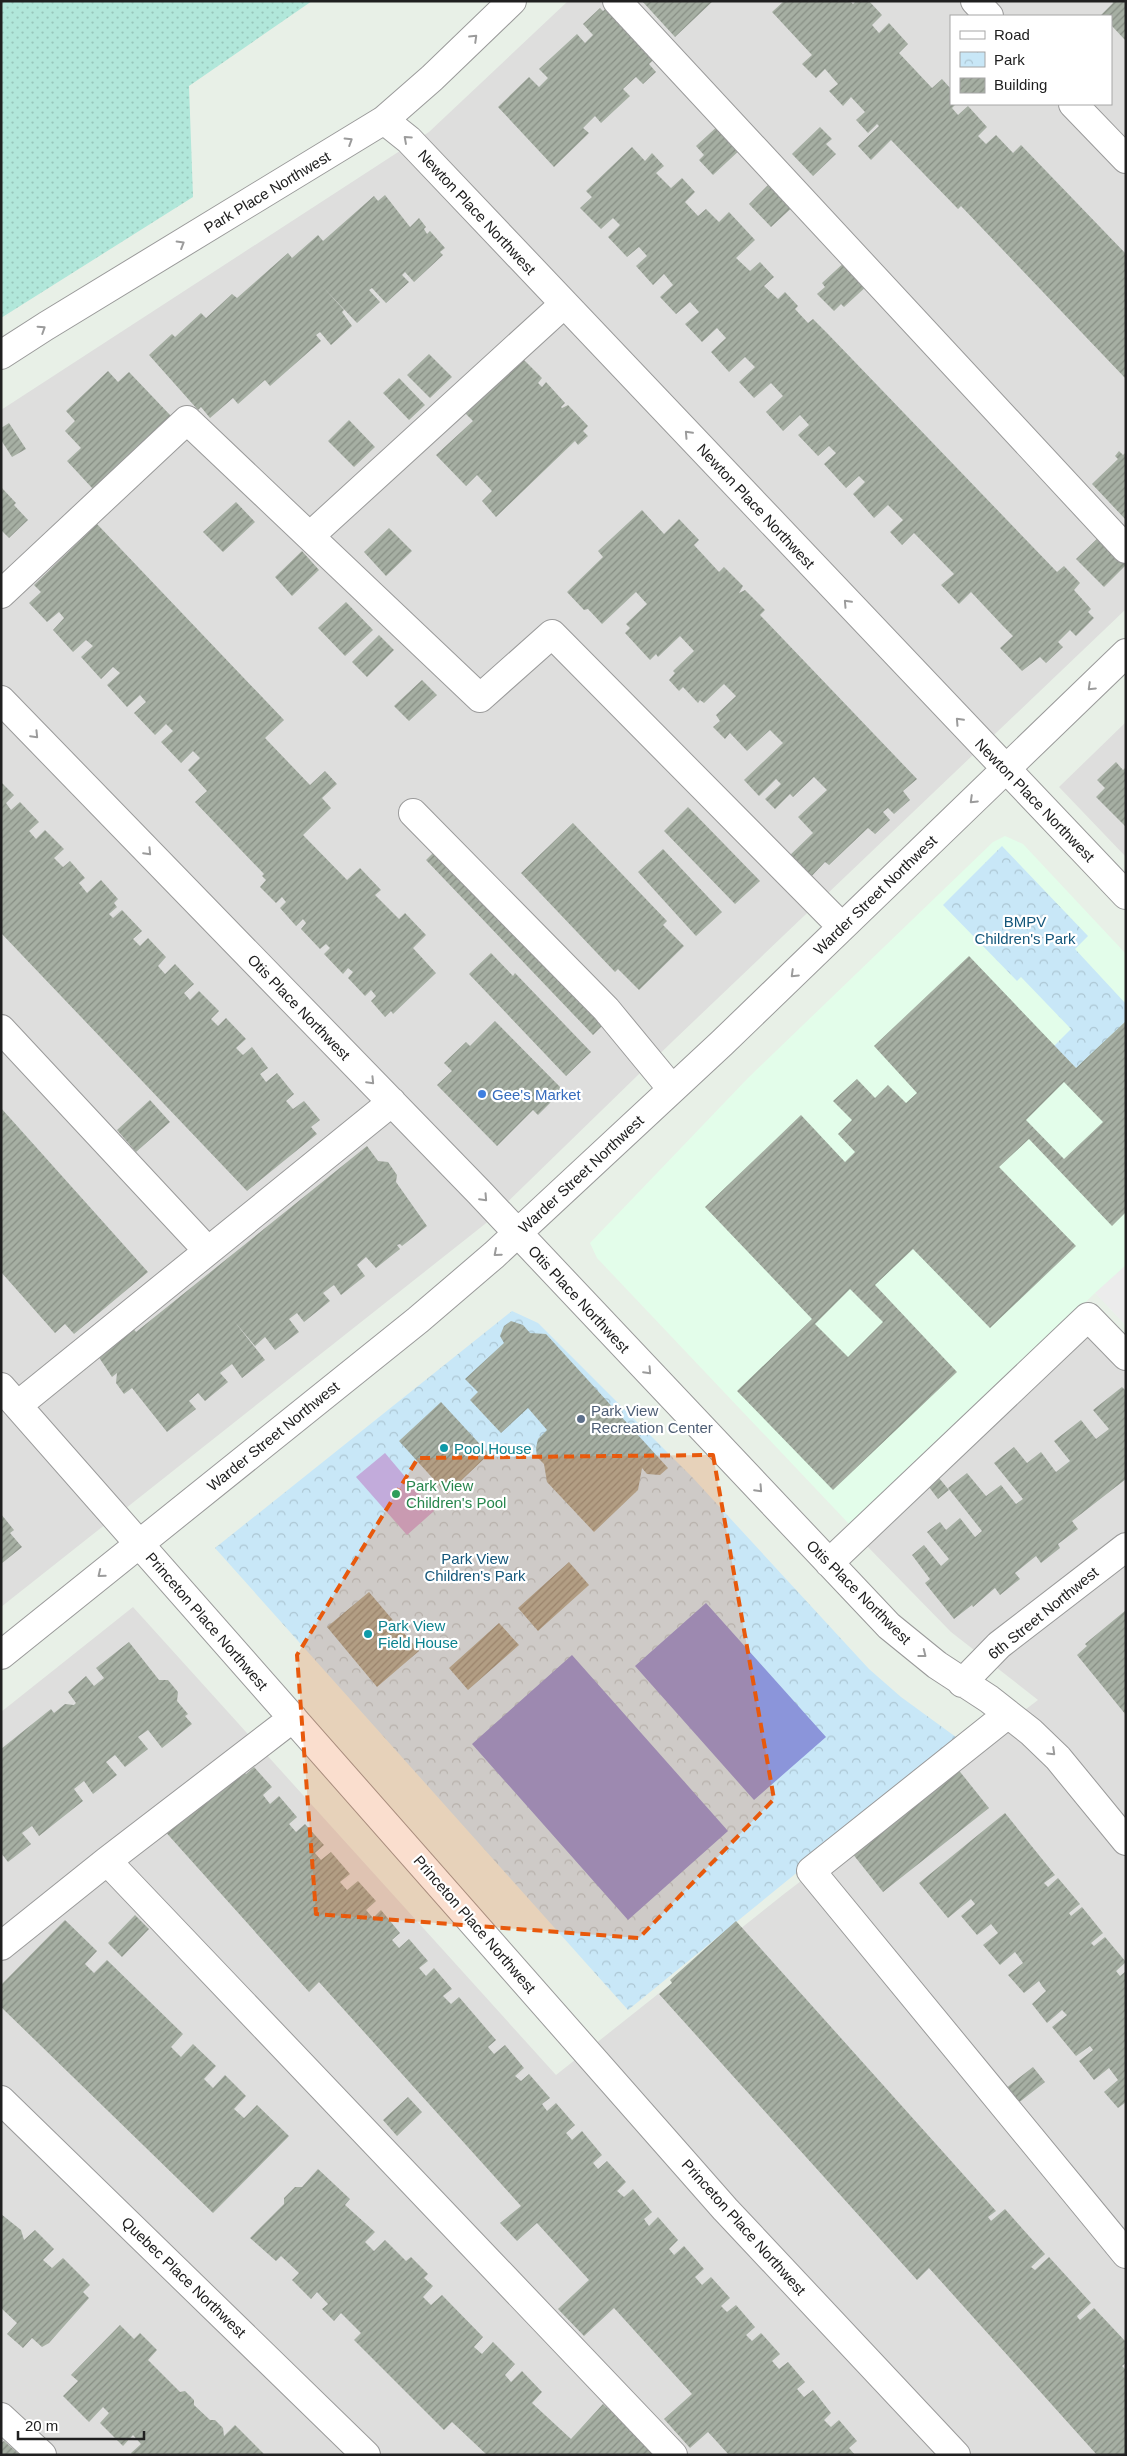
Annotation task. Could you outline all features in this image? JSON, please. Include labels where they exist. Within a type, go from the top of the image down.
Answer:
[{"type":"street","name":"Park Place Northwest","points":[[1,356],[46,326],[384,120],[432,78],[512,1]]},
{"type":"street","points":[[617,1],[1126,549]]},
{"type":"street","points":[[975,1],[988,15]]},
{"type":"street","points":[[1074,105],[1126,159]]},
{"type":"street","name":"Newton Place Northwest","points":[[384,120],[409,140],[1005,770],[1126,895]]},
{"type":"street","points":[[310,536],[564,304]]},
{"type":"street","points":[[1,594],[187,420],[480,698],[552,634],[842,927]]},
{"type":"street","name":"Warder Street Northwest","points":[[1,1654],[418,1320],[518,1234],[842,927],[1126,653]]},
{"type":"street","name":"Otis Place Northwest","points":[[1,700],[392,1102],[890,1626],[920,1652],[1008,1714],[1058,1758],[1126,1841]]},
{"type":"street","points":[[413,813],[468,866],[606,1009],[672,1089]]},
{"type":"street","points":[[1,1029],[208,1251]]},
{"type":"street","points":[[10,1396],[208,1251],[392,1102]]},
{"type":"street","points":[[829,1563],[1088,1318],[1121,1341]]},
{"type":"street","name":"Princeton Place Northwest","points":[[10,1396],[725,2209],[956,2455]]},
{"type":"street","name":"6th Street Northwest","points":[[962,1683],[999,1646],[1126,1547]]},
{"type":"street","points":[[1008,1714],[811,1871],[1126,2254]]},
{"type":"street","points":[[1,1946],[106,1861],[293,1718]]},
{"type":"street","points":[[106,1861],[673,2455]]},
{"type":"street","name":"Quebec Place Northwest","points":[[1,2100],[366,2455]]},
{"type":"street","points":[[1,2416],[42,2455]]},
{"type":"highlighted area","points":[[713,1455],[774,1799],[639,1938],[316,1914],[297,1655],[418,1458]]},
{"type":"shaded area","points":[[1,1],[312,1],[189,86],[193,197],[1,318]]},
{"type":"shaded area","points":[[568,1],[1126,1],[1126,609],[674,1040],[485,1224],[1,1607],[1,410],[429,132]]},
{"type":"shaded area","points":[[1126,722],[1126,857],[1059,787]]},
{"type":"shaded area","points":[[1005,836],[1023,844],[1126,954],[1126,1326],[1095,1293],[851,1526],[597,1258],[590,1243],[748,1078],[993,842]]},
{"type":"shaded area","points":[[1126,1265],[1126,1326],[1095,1293]]},
{"type":"shaded area","points":[[1088,1335],[1126,1371],[1126,2455],[1,2455],[1,1712],[133,1607],[556,2075],[784,1894],[1038,1700],[951,1632],[866,1545]]},
{"type":"shaded area","name":"Park View Children's Pool","points":[[385,1453],[434,1511],[407,1535],[356,1477]]},
{"type":"shaded area","points":[[706,1603],[826,1737],[754,1800],[635,1666]]},
{"type":"shaded area","points":[[572,1655],[728,1831],[628,1920],[472,1744]]},
{"type":"green space","name":"BMPV Children's Park","points":[[1002,846],[1088,936],[1075,949],[1126,1004],[1126,1021],[1076,1068],[1054,1046],[1071,1029],[1021,977],[1017,981],[943,905]]},
{"type":"green space","name":"Park View Recreation Center","points":[[512,1311],[538,1323],[693,1478],[869,1669],[901,1697],[960,1740],[628,2010],[215,1548]]},
{"type":"building","points":[[642,1],[713,1],[675,37]]},
{"type":"building","points":[[784,1],[850,1],[853,4],[856,1],[869,1],[882,15],[872,25],[879,33],[889,23],[908,44],[899,53],[932,88],[942,79],[950,88],[950,105],[955,105],[952,108],[958,115],[968,106],[987,127],[978,136],[986,144],[996,135],[1013,153],[1021,145],[1126,254],[1126,379],[961,206],[958,209],[891,140],[871,160],[858,146],[879,126],[877,124],[868,133],[856,120],[865,112],[851,97],[843,106],[829,91],[838,84],[825,69],[816,78],[802,64],[812,55],[772,12]]},
{"type":"building","points":[[1112,1],[1126,1],[1126,41],[1112,26],[1112,15],[1101,15],[1113,3]]},
{"type":"building","points":[[611,4],[660,53],[649,64],[656,72],[643,84],[636,77],[623,89],[630,96],[601,123],[595,116],[583,128],[589,133],[554,167],[498,107],[529,77],[539,87],[548,78],[539,69],[577,34],[585,43],[593,35],[583,24],[600,8],[603,11]]},
{"type":"building","points":[[720,124],[742,148],[713,175],[699,160],[704,155],[696,146]]},
{"type":"building","points":[[820,127],[832,139],[826,144],[836,154],[813,176],[792,154]]},
{"type":"building","points":[[632,147],[645,161],[652,153],[664,166],[656,173],[671,188],[682,178],[695,192],[685,202],[698,216],[706,209],[719,222],[729,212],[755,240],[736,258],[750,271],[760,262],[774,277],[764,286],[778,299],[785,292],[798,306],[795,309],[808,323],[813,319],[1057,572],[1064,566],[1080,583],[1074,590],[1091,609],[1088,612],[1094,618],[1076,636],[1070,630],[1058,642],[1063,647],[1046,663],[1040,657],[1022,671],[1000,648],[1013,636],[971,592],[959,604],[941,585],[954,574],[914,533],[902,545],[890,532],[903,520],[888,505],[874,518],[853,494],[865,482],[859,476],[846,488],[824,464],[836,453],[829,446],[818,456],[798,435],[809,425],[800,415],[783,431],[766,412],[783,396],[771,383],[754,398],[739,382],[755,367],[745,357],[729,372],[711,352],[726,338],[717,328],[702,342],[685,324],[699,312],[690,302],[676,314],[660,297],[673,285],[664,274],[653,285],[636,266],[647,256],[639,247],[627,257],[608,237],[620,225],[613,218],[601,229],[580,208],[592,197],[586,191]]},
{"type":"building","points":[[775,178],[798,202],[771,227],[749,204]]},
{"type":"building","points":[[385,195],[410,227],[419,218],[426,227],[424,229],[427,234],[430,231],[445,248],[440,252],[443,255],[414,282],[405,272],[402,275],[409,282],[386,303],[372,288],[369,290],[380,302],[357,323],[322,286],[344,310],[342,312],[352,326],[331,345],[320,332],[316,335],[321,341],[270,386],[265,380],[238,404],[233,398],[210,418],[201,407],[198,410],[149,355],[172,334],[175,337],[201,313],[206,318],[232,294],[237,298],[288,253],[292,258],[318,235],[323,241],[374,196],[378,201]]},
{"type":"building","points":[[847,260],[869,284],[844,307],[841,304],[834,311],[817,294],[825,287],[822,283]]},
{"type":"building","points":[[429,354],[452,377],[430,398],[407,375]]},
{"type":"building","points":[[524,360],[542,378],[538,383],[542,387],[546,382],[565,403],[561,407],[568,405],[588,426],[583,431],[588,436],[578,445],[575,441],[496,517],[482,501],[492,491],[477,475],[466,486],[436,455],[473,421],[465,413],[517,363],[519,365]]},
{"type":"building","points":[[108,371],[118,382],[129,372],[171,416],[93,489],[67,461],[81,448],[65,431],[75,421],[66,411]]},
{"type":"building","points":[[399,378],[425,405],[409,420],[383,393]]},
{"type":"building","points":[[349,420],[375,447],[354,467],[328,441]]},
{"type":"building","points":[[9,423],[26,449],[12,457],[1,440],[1,428]]},
{"type":"building","points":[[1119,451],[1123,455],[1126,452],[1126,520],[1092,484],[1118,459],[1115,456]]},
{"type":"building","points":[[1,487],[28,520],[9,538],[1,530]]},
{"type":"building","points":[[236,502],[255,522],[223,552],[203,532]]},
{"type":"building","points":[[642,510],[664,534],[679,519],[699,540],[694,545],[719,572],[724,567],[743,586],[739,593],[745,590],[765,610],[760,615],[917,779],[903,791],[910,800],[894,814],[888,808],[883,812],[890,820],[875,834],[868,828],[829,865],[825,862],[807,881],[786,859],[813,833],[798,817],[827,790],[814,777],[793,797],[790,794],[775,809],[765,799],[781,784],[776,779],[759,796],[744,780],[783,743],[770,730],[747,751],[730,733],[725,739],[713,727],[720,721],[716,715],[736,696],[724,684],[704,703],[700,700],[698,703],[683,687],[679,691],[669,680],[675,673],[673,671],[694,651],[680,636],[658,657],[656,654],[650,660],[625,633],[630,628],[626,624],[647,604],[636,592],[602,624],[588,609],[584,610],[567,592],[603,557],[598,551]]},
{"type":"building","points":[[97,524],[284,720],[265,738],[310,785],[325,771],[337,784],[322,798],[331,808],[303,835],[347,880],[360,868],[381,890],[375,895],[399,919],[405,913],[426,935],[413,948],[436,973],[393,1014],[391,1011],[385,1017],[371,1001],[376,996],[371,990],[365,996],[348,978],[353,972],[348,968],[343,974],[324,954],[330,948],[326,944],[320,949],[301,929],[306,923],[303,919],[296,926],[280,908],[286,902],[282,897],[276,903],[260,887],[266,880],[262,876],[264,874],[195,802],[207,791],[188,770],[200,758],[193,751],[181,763],[161,742],[173,731],[166,724],[155,735],[134,713],[146,702],[140,695],[127,707],[107,685],[120,673],[113,667],[101,679],[81,657],[93,646],[86,640],[73,652],[53,630],[64,618],[59,612],[47,622],[29,603],[41,592],[34,585]]},
{"type":"building","points":[[389,528],[412,551],[386,576],[364,552]]},
{"type":"building","points":[[1101,535],[1126,560],[1126,565],[1104,587],[1076,559]]},
{"type":"building","points":[[302,551],[319,570],[292,596],[275,577]]},
{"type":"building","points":[[346,602],[373,630],[345,656],[318,628]]},
{"type":"building","points":[[379,635],[394,650],[367,677],[352,662]]},
{"type":"building","points":[[422,680],[437,695],[409,721],[394,706]]},
{"type":"building","points":[[1116,762],[1123,770],[1126,767],[1126,827],[1096,797],[1105,788],[1097,780]]},
{"type":"building","points":[[1,782],[14,795],[6,803],[11,810],[20,802],[39,822],[29,831],[36,839],[45,830],[64,849],[54,858],[63,867],[70,861],[85,878],[79,883],[87,893],[101,880],[118,899],[114,903],[117,907],[109,914],[113,918],[122,910],[142,931],[133,939],[140,946],[148,938],[166,957],[158,966],[165,974],[175,964],[194,984],[184,993],[190,1000],[199,991],[219,1011],[211,1019],[218,1026],[226,1018],[246,1039],[236,1048],[243,1055],[252,1047],[268,1068],[260,1074],[266,1082],[277,1073],[294,1094],[286,1101],[293,1109],[304,1101],[320,1120],[311,1127],[317,1134],[247,1191],[1,933]]},
{"type":"building","points":[[688,807],[760,881],[735,904],[664,831]]},
{"type":"building","points":[[573,823],[667,921],[663,925],[684,946],[639,990],[618,969],[615,972],[521,873]]},
{"type":"building","points":[[441,845],[608,1020],[593,1035],[426,860]]},
{"type":"building","points":[[663,849],[722,912],[696,936],[638,872]]},
{"type":"building","points":[[491,953],[513,976],[515,973],[591,1052],[566,1076],[469,974]]},
{"type":"building","points":[[969,956],[1076,1068],[1126,1021],[1126,1212],[1112,1226],[1029,1139],[999,1167],[1076,1246],[990,1328],[913,1249],[875,1285],[957,1372],[833,1490],[737,1391],[812,1319],[705,1207],[801,1115],[845,1162],[855,1152],[838,1134],[852,1120],[833,1101],[857,1079],[875,1098],[888,1085],[906,1103],[917,1093],[874,1046]],"holes":[[[1064,1082],[1103,1122],[1064,1159],[1026,1120]],[[850,1289],[883,1322],[848,1357],[815,1324]]]},
{"type":"building","points":[[495,1021],[563,1090],[538,1115],[533,1110],[497,1146],[437,1085],[452,1071],[444,1063],[466,1042],[470,1046]]},
{"type":"building","points":[[150,1100],[170,1122],[136,1152],[117,1130]]},
{"type":"building","points":[[1,1108],[148,1272],[74,1334],[65,1324],[55,1333],[1,1272]]},
{"type":"building","points":[[367,1146],[378,1161],[388,1162],[397,1175],[396,1182],[427,1226],[402,1246],[400,1244],[397,1245],[400,1249],[376,1268],[366,1257],[357,1265],[365,1276],[341,1295],[334,1285],[323,1293],[330,1301],[304,1322],[297,1313],[289,1319],[299,1332],[275,1350],[265,1337],[255,1346],[234,1321],[265,1360],[242,1378],[232,1364],[220,1373],[228,1382],[205,1401],[198,1393],[189,1401],[196,1409],[167,1432],[132,1388],[124,1394],[116,1383],[117,1373],[112,1377],[96,1353],[131,1326],[136,1332]]},
{"type":"building","name":"Park View Recreation Center","points":[[511,1321],[523,1325],[530,1333],[546,1334],[668,1468],[660,1475],[647,1474],[642,1468],[638,1490],[594,1532],[547,1482],[544,1464],[537,1457],[536,1448],[538,1439],[547,1430],[528,1408],[501,1433],[470,1400],[478,1392],[465,1379],[504,1343],[500,1336],[504,1326]]},
{"type":"building","points":[[1122,1387],[1126,1391],[1126,1479],[1072,1521],[1078,1529],[1058,1544],[1060,1548],[1041,1563],[1036,1556],[1015,1573],[1020,1579],[1000,1595],[995,1588],[973,1607],[972,1605],[954,1619],[925,1583],[930,1579],[912,1555],[924,1545],[941,1566],[949,1559],[927,1532],[940,1522],[946,1530],[960,1518],[975,1537],[982,1531],[948,1488],[967,1473],[986,1496],[1001,1485],[1016,1504],[1023,1499],[994,1463],[1014,1447],[1027,1463],[1041,1452],[1056,1472],[1070,1461],[1054,1441],[1081,1420],[1096,1439],[1109,1429],[1093,1410]]},
{"type":"building","name":"Pool House","points":[[441,1402],[489,1454],[447,1494],[399,1441]]},
{"type":"building","points":[[939,1478],[949,1490],[938,1499],[929,1487]]},
{"type":"building","points":[[1,1514],[14,1530],[10,1533],[22,1547],[1,1564]]},
{"type":"building","points":[[569,1562],[589,1585],[538,1631],[518,1608]]},
{"type":"building","name":"Park View Field House","points":[[369,1592],[419,1651],[377,1687],[327,1627]]},
{"type":"building","points":[[1126,1610],[1126,1715],[1077,1655],[1087,1646],[1085,1644]]},
{"type":"building","points":[[499,1623],[519,1645],[468,1690],[449,1668]]},
{"type":"building","points":[[129,1642],[159,1680],[168,1680],[178,1692],[177,1701],[188,1714],[185,1716],[192,1724],[162,1748],[148,1730],[138,1737],[148,1749],[125,1767],[115,1755],[106,1762],[117,1775],[93,1794],[84,1781],[74,1789],[83,1801],[39,1836],[32,1826],[22,1833],[31,1844],[8,1862],[1,1853],[1,1749],[51,1709],[54,1713],[65,1704],[74,1705],[76,1703],[68,1692],[86,1676],[94,1686],[104,1678],[96,1668]]},
{"type":"building","points":[[238,1765],[246,1774],[254,1767],[272,1787],[263,1795],[270,1804],[279,1796],[297,1817],[289,1824],[296,1832],[305,1824],[324,1845],[315,1853],[321,1860],[331,1852],[350,1874],[340,1882],[347,1890],[358,1881],[376,1901],[366,1910],[373,1918],[381,1910],[400,1933],[392,1940],[399,1948],[409,1939],[428,1961],[419,1968],[426,1976],[434,1968],[452,1989],[443,1996],[451,2004],[459,1997],[496,2040],[488,2047],[494,2054],[505,2045],[524,2068],[515,2076],[521,2081],[529,2074],[550,2098],[542,2104],[547,2111],[556,2103],[575,2125],[566,2133],[572,2140],[582,2131],[602,2155],[593,2163],[598,2169],[607,2161],[626,2182],[617,2191],[624,2197],[633,2189],[652,2212],[644,2219],[649,2226],[658,2217],[678,2240],[669,2249],[674,2255],[684,2246],[704,2269],[695,2277],[702,2285],[711,2277],[730,2298],[721,2306],[727,2312],[736,2305],[755,2327],[746,2335],[752,2341],[761,2333],[780,2354],[772,2361],[779,2369],[788,2362],[805,2382],[797,2389],[804,2397],[813,2390],[831,2413],[824,2420],[831,2427],[839,2420],[857,2441],[849,2448],[855,2455],[729,2455],[708,2432],[690,2448],[664,2419],[692,2394],[614,2308],[584,2336],[558,2309],[589,2280],[537,2223],[517,2241],[500,2223],[521,2206],[319,1982],[309,1992],[162,1828]]},
{"type":"building","points":[[957,1768],[989,1808],[883,1892],[852,1853]]},
{"type":"building","points":[[1005,1813],[1055,1875],[1044,1883],[1048,1887],[1058,1878],[1080,1904],[1069,1913],[1071,1916],[1082,1907],[1103,1933],[1091,1943],[1094,1946],[1105,1937],[1126,1962],[1116,1971],[1120,1976],[1126,1971],[1126,2102],[1118,2108],[1104,2092],[1118,2080],[1109,2068],[1094,2080],[1079,2061],[1093,2050],[1090,2046],[1076,2056],[1052,2027],[1067,2015],[1062,2010],[1047,2023],[1032,2004],[1046,1991],[1039,1981],[1024,1993],[1008,1975],[1023,1963],[1015,1952],[1000,1965],[983,1945],[998,1933],[991,1924],[977,1935],[961,1916],[975,1904],[971,1899],[948,1918],[919,1883]]},
{"type":"building","points":[[135,1915],[149,1929],[122,1957],[108,1943]]},
{"type":"building","points":[[65,1920],[97,1951],[85,1964],[94,1973],[107,1960],[183,2034],[171,2047],[181,2057],[193,2044],[216,2066],[204,2079],[213,2088],[225,2075],[246,2096],[234,2109],[244,2118],[257,2105],[289,2136],[213,2213],[1,2007],[1,1985]]},
{"type":"building","points":[[736,1921],[996,2211],[988,2217],[991,2221],[1005,2209],[1045,2254],[1031,2267],[1035,2270],[1049,2257],[1091,2303],[1077,2316],[1078,2318],[1080,2320],[1094,2308],[1126,2342],[1126,2363],[1122,2366],[1126,2370],[1126,2455],[1097,2455],[929,2268],[917,2280],[659,1994],[672,1983],[670,1980]]},
{"type":"building","points":[[1033,2067],[1045,2082],[1017,2104],[1005,2089]]},
{"type":"building","points":[[408,2097],[422,2112],[397,2136],[383,2120]]},
{"type":"building","points":[[318,2169],[350,2199],[345,2205],[375,2232],[365,2242],[374,2251],[385,2240],[406,2261],[411,2257],[428,2274],[424,2278],[433,2286],[423,2297],[431,2305],[442,2295],[483,2337],[474,2347],[482,2354],[493,2342],[515,2364],[505,2375],[511,2382],[522,2371],[542,2392],[532,2403],[571,2439],[603,2404],[656,2453],[654,2455],[487,2455],[452,2422],[444,2430],[354,2340],[361,2333],[341,2313],[334,2321],[322,2309],[328,2304],[317,2292],[311,2299],[292,2280],[299,2273],[281,2256],[276,2261],[250,2238],[284,2204],[284,2198],[295,2187],[302,2187]]},
{"type":"building","points":[[1,2214],[21,2230],[24,2240],[35,2230],[54,2249],[43,2260],[52,2268],[63,2258],[90,2285],[83,2292],[89,2298],[49,2343],[42,2347],[32,2338],[23,2348],[7,2334],[17,2323],[1,2308]]},
{"type":"building","points":[[120,2325],[134,2339],[140,2333],[157,2350],[148,2360],[180,2392],[185,2391],[194,2400],[194,2405],[210,2420],[215,2420],[223,2428],[224,2436],[235,2425],[265,2455],[132,2455],[131,2453],[141,2444],[133,2435],[123,2446],[100,2423],[109,2413],[103,2407],[89,2422],[63,2396],[78,2381],[71,2375]]},
{"type":"building","points":[[4,2441],[20,2455],[1,2455],[1,2443]]},
{"type":"place","name":"Gee's Market","points":[[482,1094]]},
{"type":"place","name":"Park View Recreation Center","points":[[581,1419]]},
{"type":"place","name":"Pool House","points":[[444,1448]]},
{"type":"place","name":"Park View Children's Pool","points":[[396,1494]]},
{"type":"place","name":"Park View Field House","points":[[368,1634]]},
{"type":"park label","name":"Park View Children's Park","points":[[475,1566]]}]
